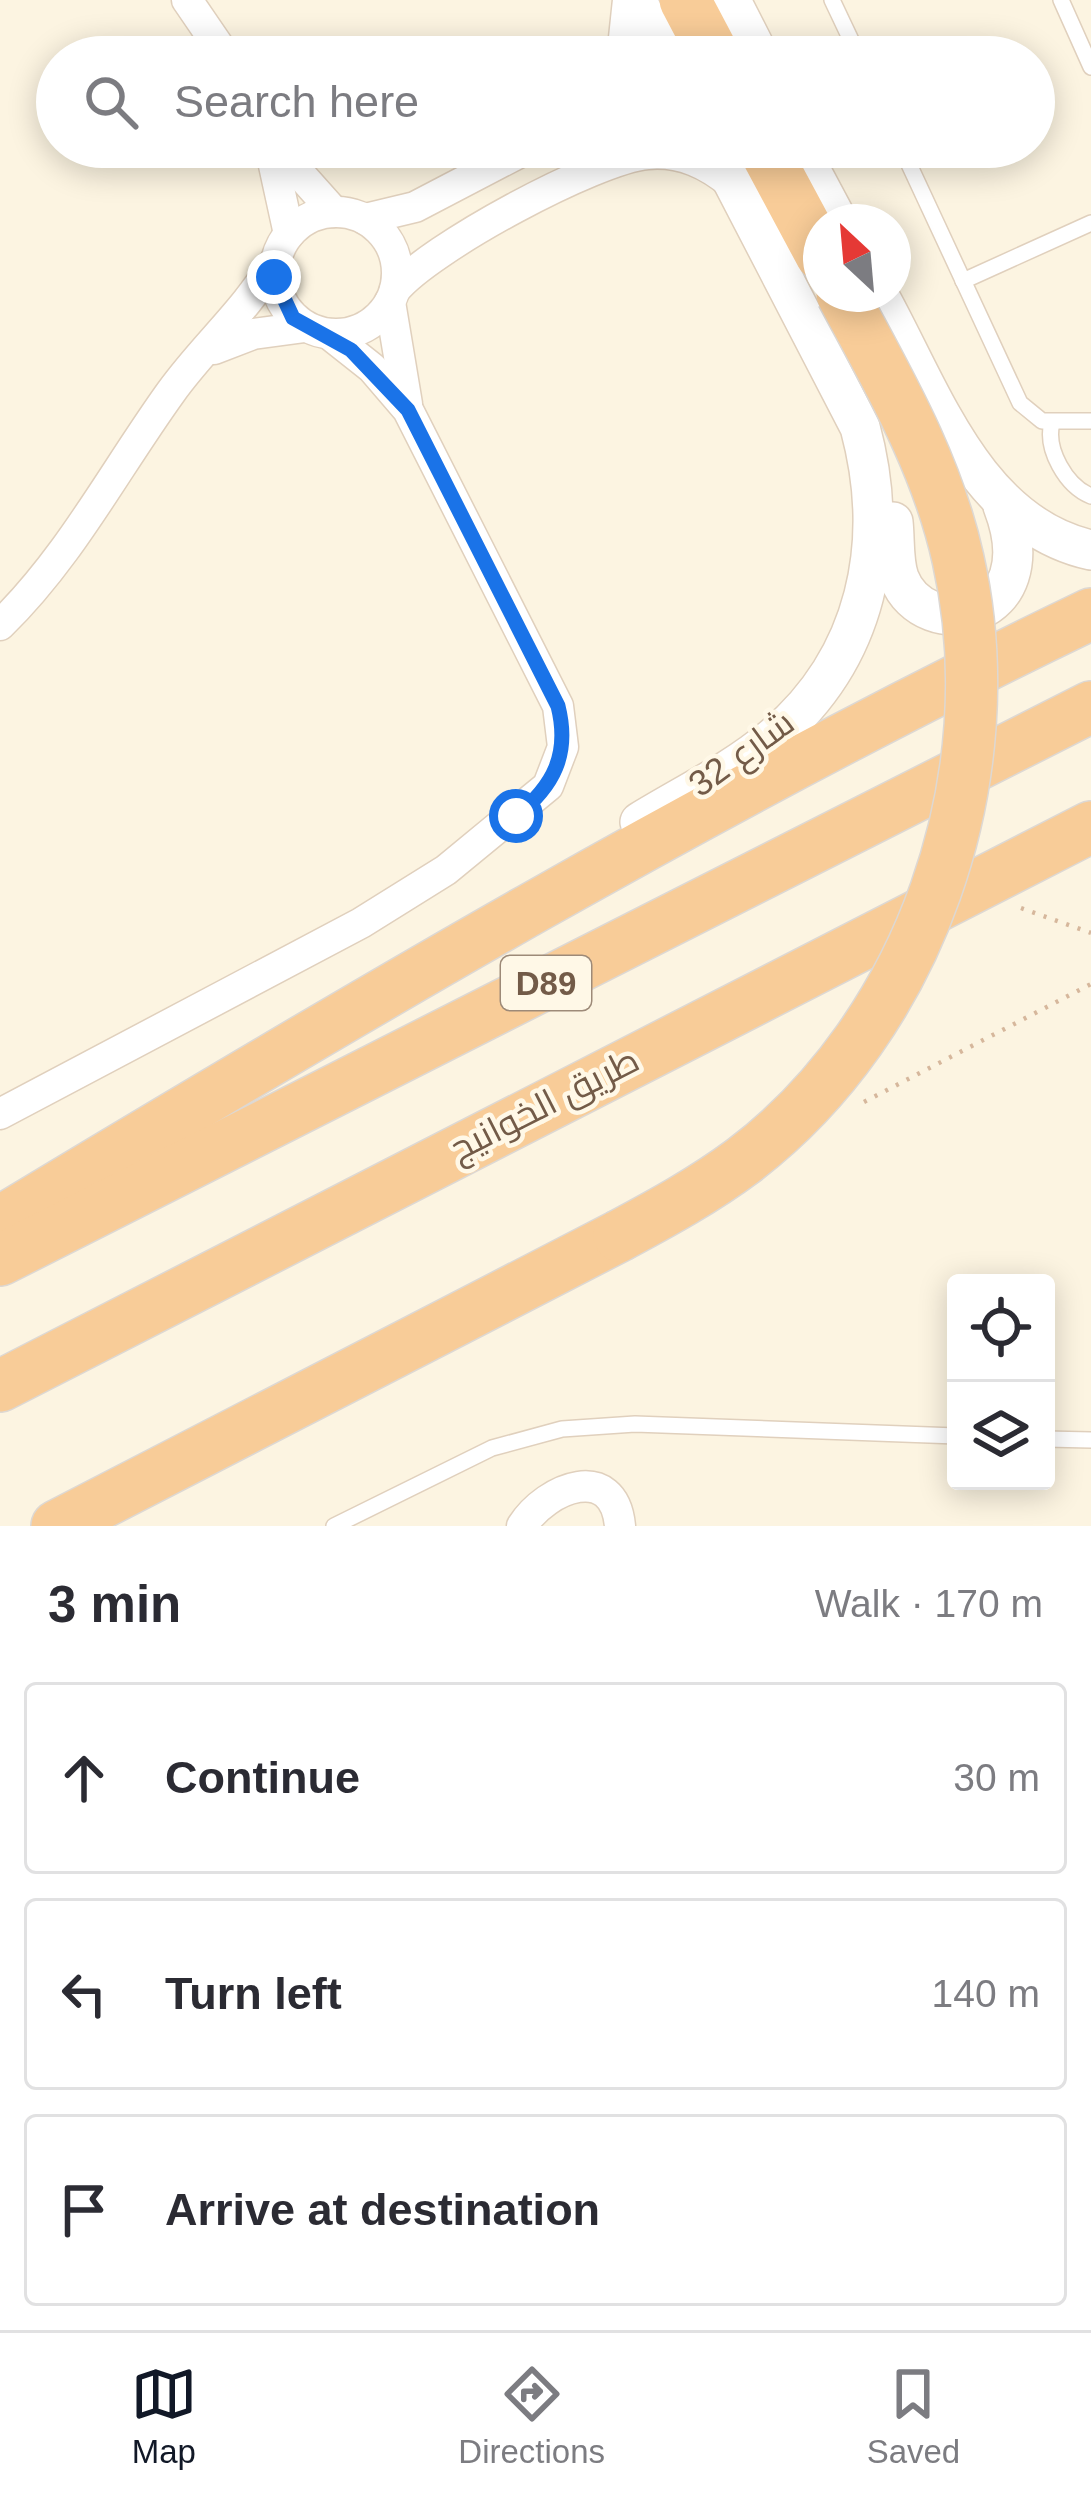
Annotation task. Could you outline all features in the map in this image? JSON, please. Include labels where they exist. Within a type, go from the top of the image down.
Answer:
[{"type":"highway","points":[[685,0],[704,36]]},
{"type":"highway","points":[[750,168],[803,233]]},
{"type":"highway","points":[[57,1526],[619,1236],[745,1159],[800,1109],[849,1052],[891,990],[948,854],[964,781],[971,708],[970,634],[939,489],[910,421],[852,312]]},
{"type":"highway","points":[[0,1222],[469,943],[936,688],[1091,614]]},
{"type":"highway","name":"D89","points":[[0,1260],[1091,706]]},
{"type":"highway","name":"طريق الخوانيج","points":[[0,1386],[1091,827]]},
{"type":"highway","points":[[965,888],[1091,848]]},
{"type":"street","points":[[187,0],[212,36]]},
{"type":"street","points":[[626,36],[632,0]]},
{"type":"street","points":[[632,0],[654,36]]},
{"type":"street","points":[[719,0],[739,36]]},
{"type":"street","points":[[0,1114],[391,907],[535,801],[558,767],[563,726],[550,687],[408,410],[372,368],[283,306],[275,168]]},
{"type":"street","points":[[293,168],[334,212]]},
{"type":"street","points":[[365,219],[415,207],[490,168]]},
{"type":"street","points":[[203,355],[253,334],[364,328],[435,252],[605,168]]},
{"type":"street","name":"شارع 32","points":[[469,943],[576,860],[772,739],[807,704],[836,664],[858,620],[872,572],[875,507],[860,427],[750,168]]},
{"type":"street","points":[[810,168],[830,204]]},
{"type":"street","points":[[0,625],[51,570],[163,403],[243,311],[282,248],[317,214],[334,212],[365,219],[379,229],[395,257],[393,296],[408,410]]},
{"type":"street","points":[[860,427],[888,493],[900,581],[926,608],[962,615],[995,600],[1007,586],[1017,550],[1003,506],[973,466],[888,312]]},
{"type":"street","points":[[1003,506],[1057,541],[1091,550]]},
{"type":"street","points":[[522,1526],[551,1493],[568,1486],[606,1494],[618,1509],[620,1526]]},
{"type":"lane","points":[[744,0],[762,36]]},
{"type":"lane","points":[[832,0],[849,36]]},
{"type":"lane","points":[[1061,0],[1091,67]]},
{"type":"lane","points":[[822,168],[834,204]]},
{"type":"lane","points":[[911,168],[1020,404],[1034,417],[1052,423],[1091,421]]},
{"type":"lane","points":[[963,281],[1091,223]]},
{"type":"lane","points":[[1052,423],[1050,442],[1070,482],[1091,496]]},
{"type":"lane","points":[[334,1526],[491,1448],[562,1429],[635,1424],[947,1436]]},
{"type":"lane","points":[[1055,1439],[1091,1440]]},
{"type":"path","points":[[965,888],[1091,933]]},
{"type":"path","points":[[864,1102],[1091,984]]},
{"type":"route","points":[[274,277],[283,306],[293,318],[351,350],[408,410],[558,706],[563,747],[558,767],[548,786],[516,816]]}]
